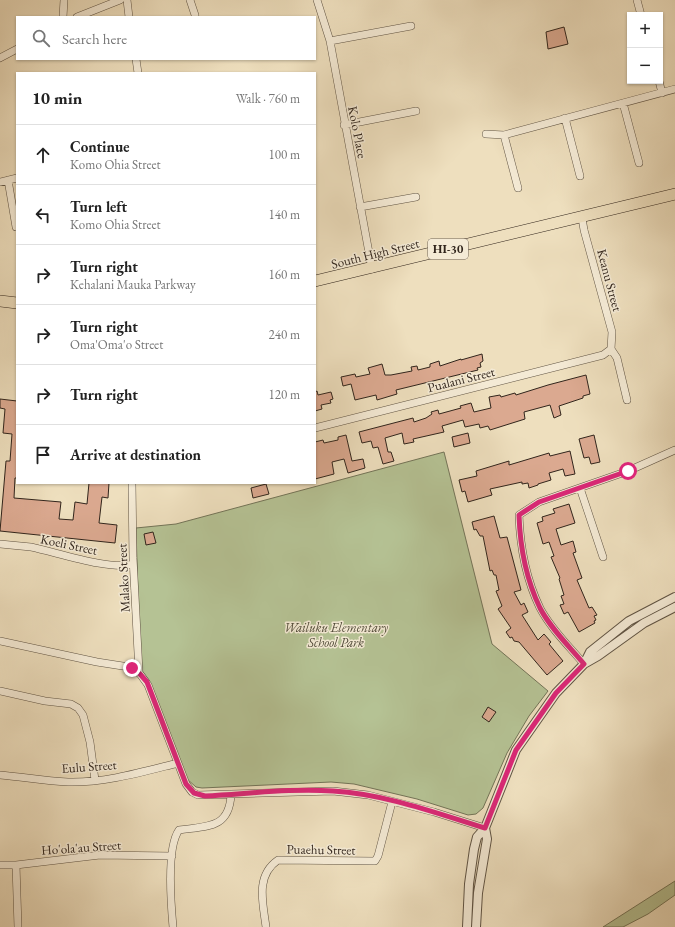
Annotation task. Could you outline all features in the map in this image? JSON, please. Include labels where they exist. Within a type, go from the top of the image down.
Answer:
[{"type":"main road","name":"HI-30","points":[[582,218],[675,194]]},
{"type":"main road","name":"South High Street","points":[[316,281],[372,269],[478,241],[582,218]]},
{"type":"main road","points":[[0,301],[16,303]]},
{"type":"street","points":[[63,16],[64,0]]},
{"type":"street","points":[[80,16],[120,0]]},
{"type":"street","points":[[127,0],[130,16]]},
{"type":"street","points":[[190,0],[195,15]]},
{"type":"street","name":"Kolo Place","points":[[317,0],[330,41],[344,125],[372,269]]},
{"type":"street","points":[[637,0],[640,12]]},
{"type":"street","points":[[330,41],[411,26]]},
{"type":"street","points":[[0,58],[16,50]]},
{"type":"street","points":[[136,60],[138,72]]},
{"type":"street","points":[[659,84],[662,93]]},
{"type":"street","points":[[486,134],[504,134],[675,89]]},
{"type":"street","points":[[623,103],[639,163]]},
{"type":"street","points":[[344,125],[416,111]]},
{"type":"street","points":[[565,118],[580,176]]},
{"type":"street","points":[[504,134],[518,188]]},
{"type":"street","points":[[0,182],[16,178]]},
{"type":"street","points":[[8,180],[16,227]]},
{"type":"street","points":[[360,207],[416,197]]},
{"type":"street","name":"Keanu Street","points":[[582,218],[612,332],[611,349]]},
{"type":"street","points":[[611,349],[617,358],[627,400]]},
{"type":"street","name":"Pualani Street","points":[[316,428],[603,355],[611,349]]},
{"type":"street","points":[[584,664],[554,630],[540,608],[530,582],[520,542],[519,515],[539,502],[628,471],[675,450]]},
{"type":"street","name":"Malako Street","points":[[132,484],[139,672]]},
{"type":"street","points":[[580,488],[603,557]]},
{"type":"street","name":"Koeli Street","points":[[0,544],[31,548],[110,565],[134,564]]},
{"type":"street","points":[[584,664],[590,652],[629,621],[675,597]]},
{"type":"street","points":[[468,927],[469,884],[477,837],[485,828],[516,750],[556,693],[584,664],[598,656],[644,623],[675,607]]},
{"type":"street","points":[[0,641],[97,662],[125,666],[139,672],[148,685],[188,788],[196,794],[205,796],[333,791],[368,795],[434,812],[485,828]]},
{"type":"street","points":[[0,691],[45,701],[71,704],[78,708],[83,715],[90,742],[94,780]]},
{"type":"street","name":"Eulu Street","points":[[0,775],[68,782],[123,776],[178,763]]},
{"type":"street","points":[[173,927],[171,901],[173,840],[179,830],[213,824],[224,819],[228,813],[231,795]]},
{"type":"street","name":"Puaehu Street","points":[[266,927],[262,900],[264,876],[268,867],[278,860],[375,861],[378,856],[392,802]]},
{"type":"street","points":[[476,927],[478,893],[487,839],[485,828]]},
{"type":"street","name":"Ho'ola'au Street","points":[[0,865],[16,865],[100,855],[172,856]]},
{"type":"street","points":[[16,865],[18,927]]},
{"type":"green space","name":"Wailuku Elementary School Park","points":[[444,452],[492,644],[548,691],[529,716],[507,753],[483,808],[476,814],[468,815],[417,799],[354,784],[331,782],[202,788],[196,787],[187,779],[149,680],[140,668],[136,528],[176,524]]},
{"type":"green space","points":[[675,881],[675,895],[648,914],[623,927],[603,927]]},
{"type":"building","points":[[564,27],[568,44],[548,49],[546,32]]},
{"type":"building","points":[[482,354],[483,361],[480,363],[481,367],[477,368],[478,370],[396,390],[397,394],[377,400],[376,395],[355,400],[351,384],[343,386],[341,377],[355,374],[356,377],[370,374],[368,368],[382,364],[385,375],[391,375],[412,371],[411,367],[417,366],[418,370],[430,367],[430,364],[439,361],[440,366]]},
{"type":"building","points":[[586,375],[590,394],[583,396],[583,398],[559,406],[561,415],[554,418],[550,405],[524,412],[525,419],[490,430],[488,426],[480,428],[479,424],[465,427],[463,420],[442,426],[444,432],[413,439],[414,442],[404,444],[402,433],[385,438],[388,452],[391,452],[394,461],[383,464],[378,447],[373,448],[371,441],[362,443],[359,432],[413,418],[414,422],[426,418],[432,414],[431,412],[438,410],[439,414],[461,408],[460,406],[471,403],[474,412],[491,408],[489,397],[500,395],[501,397],[515,393],[516,395]]},
{"type":"building","points":[[316,392],[318,395],[331,392],[333,399],[330,400],[331,403],[321,405],[322,409],[316,411]]},
{"type":"building","points":[[0,399],[16,401],[16,478],[14,498],[61,502],[59,519],[73,520],[75,502],[87,504],[89,484],[109,484],[108,498],[102,497],[99,523],[117,525],[115,543],[0,531],[6,461],[10,461],[12,434],[3,433],[5,409],[0,408]]},
{"type":"building","points":[[468,433],[470,443],[454,447],[452,437]]},
{"type":"building","points":[[346,435],[352,461],[363,459],[365,468],[348,473],[344,459],[332,462],[334,474],[316,479],[316,442],[323,440],[324,443],[338,440],[338,437]]},
{"type":"building","points":[[594,435],[600,462],[591,464],[589,457],[584,458],[579,439]]},
{"type":"building","points":[[570,451],[575,474],[565,476],[563,469],[549,473],[551,480],[538,485],[529,488],[528,483],[522,484],[522,482],[490,489],[492,495],[468,502],[465,491],[462,492],[459,480],[477,476],[476,471],[509,461],[509,465],[549,453],[550,456]]},
{"type":"building","points":[[266,484],[269,494],[253,498],[251,488]]},
{"type":"building","points":[[569,504],[575,523],[556,529],[561,545],[573,541],[576,552],[573,553],[582,578],[577,580],[589,608],[592,607],[597,615],[594,616],[596,620],[594,621],[595,623],[579,632],[568,612],[564,614],[560,605],[564,604],[561,596],[564,595],[559,579],[560,578],[551,557],[554,556],[549,542],[543,544],[537,523],[543,521],[542,517],[555,513],[553,509]]},
{"type":"building","points":[[494,516],[500,538],[507,537],[521,590],[514,592],[521,605],[524,603],[528,612],[522,615],[538,640],[544,634],[551,642],[549,644],[563,661],[547,675],[519,642],[514,641],[512,637],[510,638],[506,632],[511,628],[498,609],[502,606],[496,591],[499,590],[496,575],[494,575],[492,570],[490,571],[483,536],[480,536],[476,529],[474,530],[472,522]]},
{"type":"building","points":[[153,532],[156,543],[146,545],[144,534]]},
{"type":"building","points":[[488,707],[496,712],[489,722],[482,717]]},
{"type":"route","points":[[132,668],[138,671],[147,682],[186,784],[190,790],[198,795],[205,796],[297,791],[333,791],[368,795],[434,812],[485,828],[499,788],[516,750],[540,713],[556,693],[584,664],[554,630],[540,608],[530,582],[520,542],[519,515],[539,502],[628,471]]}]
